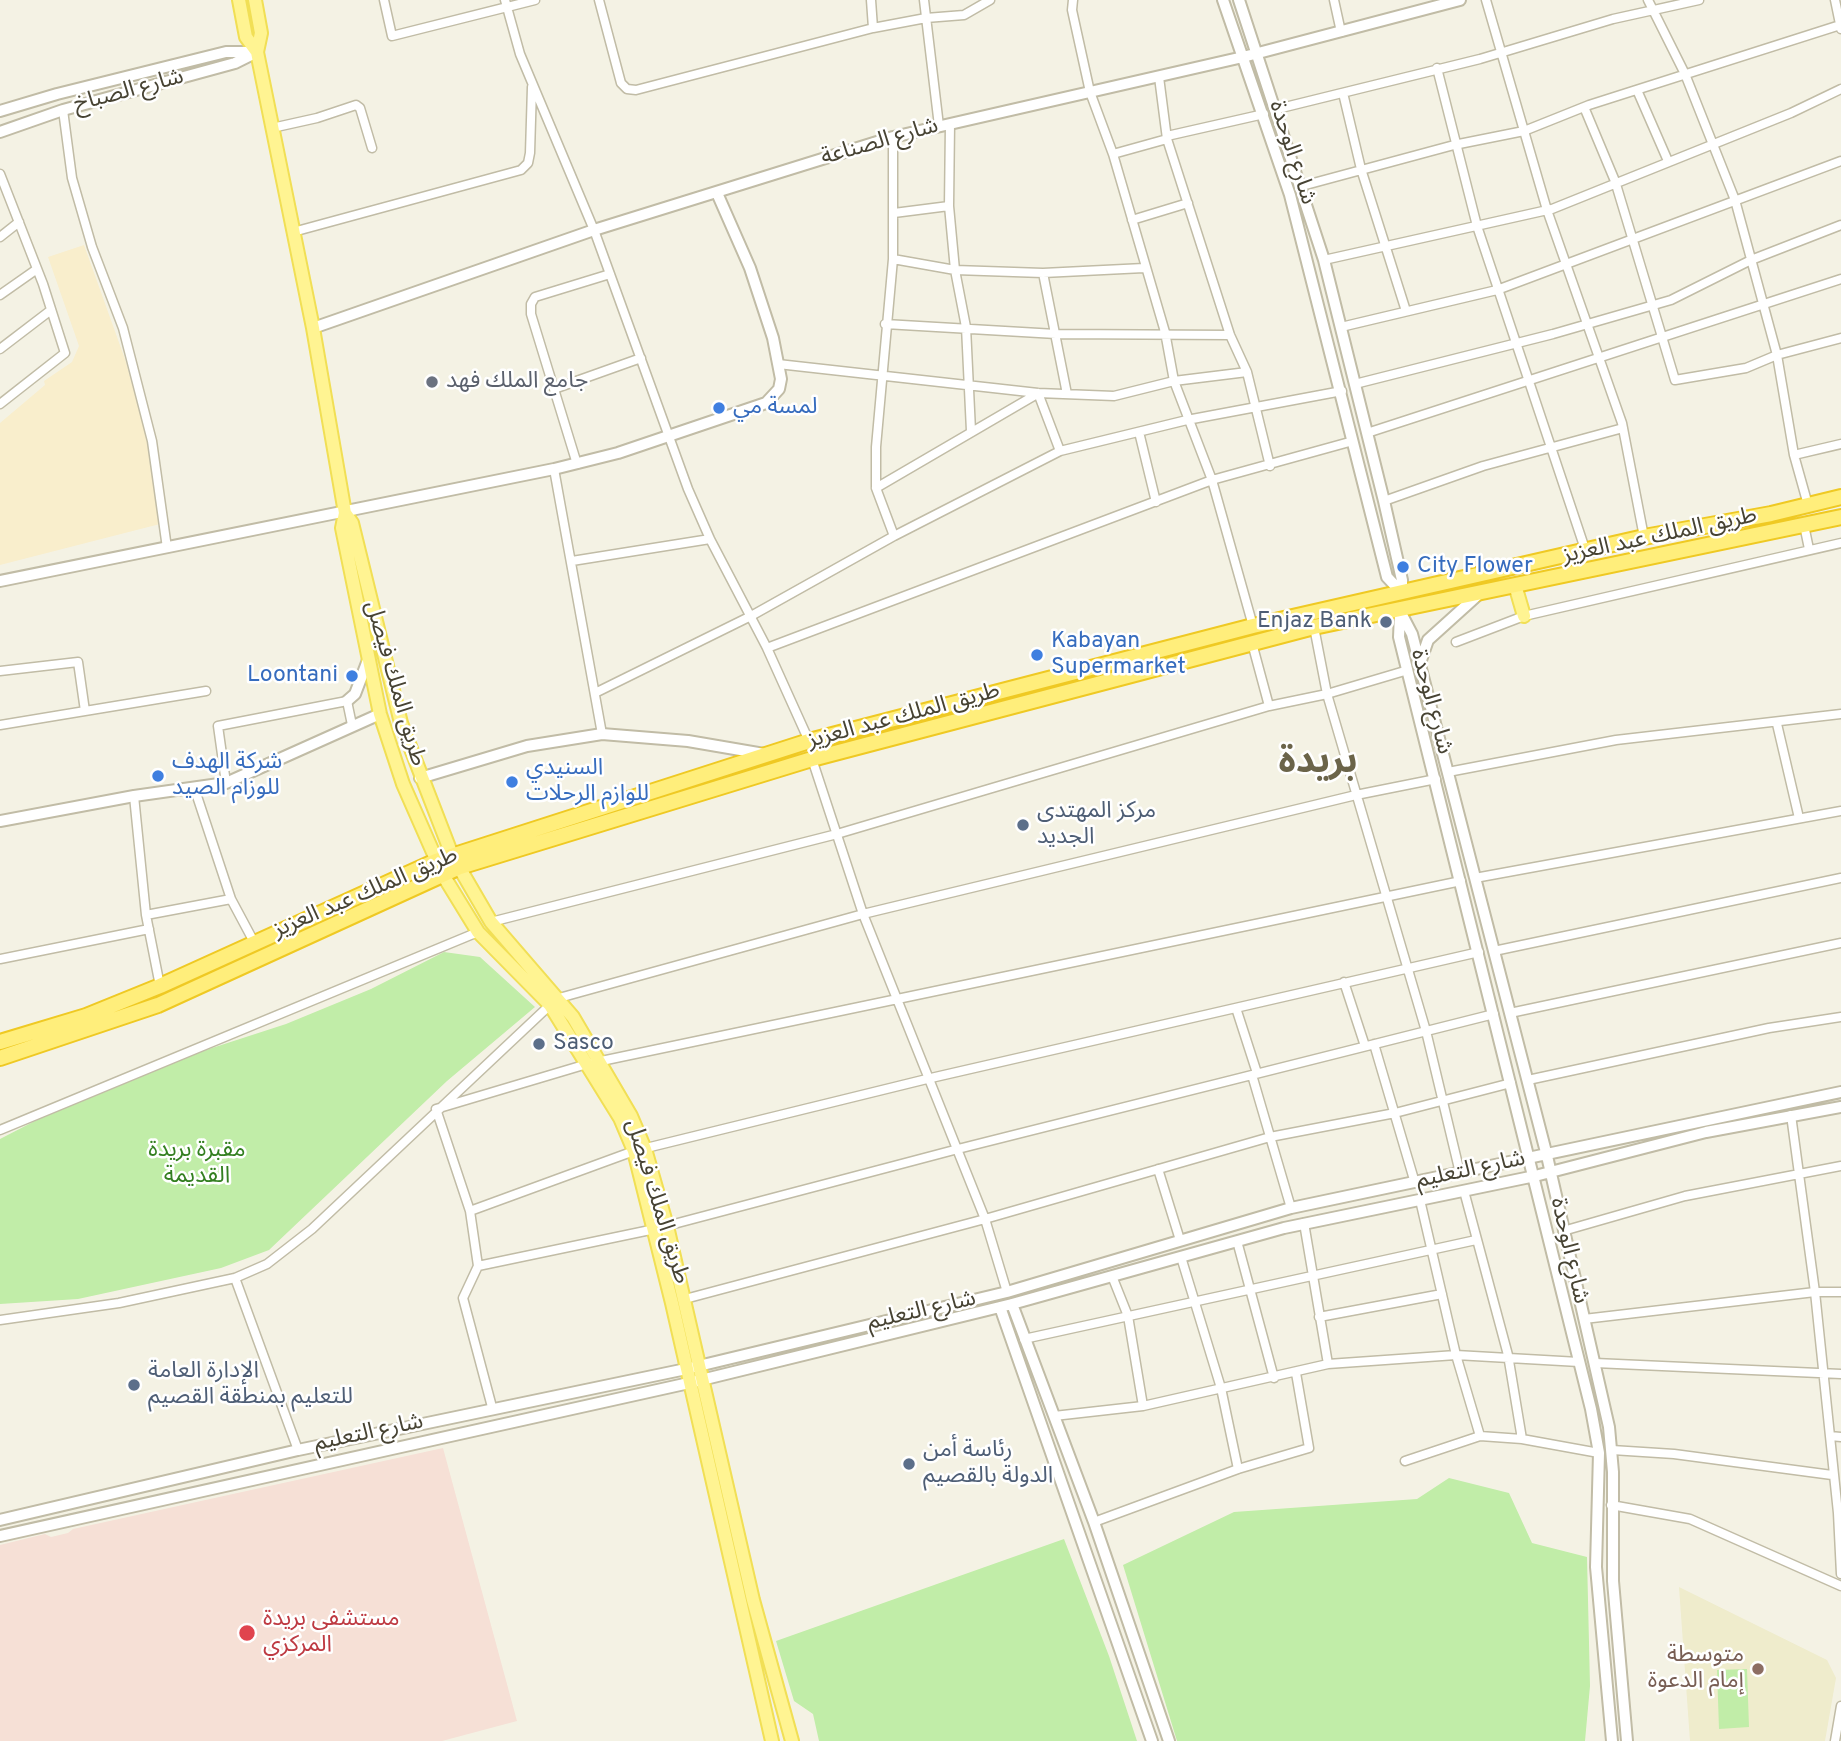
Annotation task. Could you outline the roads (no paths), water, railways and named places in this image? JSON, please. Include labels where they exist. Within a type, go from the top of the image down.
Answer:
[{"type":"highway","name":"طريق الملك عبد العزيز","points":[[0,1042],[86,1016],[160,986],[254,942],[456,861],[809,741],[1252,626],[1644,537],[1841,497]]},
{"type":"highway","name":"طريق الملك عبد العزيز","points":[[456,861],[812,759],[1252,643],[1484,590],[1841,517]]},
{"type":"highway","name":"طريق الملك عبد العزيز","points":[[0,1058],[159,1005],[439,868]]},
{"type":"main road","name":"طريق الملك فيصل","points":[[239,0],[246,37],[257,52]]},
{"type":"main road","name":"طريق الملك فيصل","points":[[255,0],[261,33],[257,52],[313,328],[345,513],[342,528],[380,714],[403,785],[439,868],[478,932],[554,1002]]},
{"type":"main road","name":"طريق الملك فيصل","points":[[345,513],[352,523],[401,723],[420,778],[456,861],[491,922],[554,1002],[631,1116],[661,1228],[685,1299],[700,1365],[696,1381],[772,1741]]},
{"type":"main road","points":[[1515,585],[1524,617]]},
{"type":"main road","name":"طريق الملك فيصل","points":[[661,1228],[686,1369],[696,1381],[792,1741]]},
{"type":"street","points":[[384,0],[392,36],[506,4],[535,0]]},
{"type":"street","points":[[599,0],[621,83],[627,89],[636,90],[873,28],[926,18],[964,15],[990,0]]},
{"type":"street","points":[[871,0],[873,28]]},
{"type":"street","points":[[924,0],[939,126]]},
{"type":"street","points":[[1073,0],[1072,10],[1090,92],[1113,154],[1144,268],[1165,332],[1174,381],[1212,480],[1252,626]]},
{"type":"street","points":[[1223,0],[1290,195],[1342,391],[1387,577],[1402,593]]},
{"type":"street","name":"شارع الوحدة","points":[[1239,0],[1277,109],[1324,260],[1384,501],[1402,580],[1402,593]]},
{"type":"street","points":[[1334,0],[1341,32]]},
{"type":"street","name":"شارع الصناعة","points":[[313,328],[594,230],[893,136],[1243,57],[1460,0]]},
{"type":"street","points":[[1486,0],[1547,210],[1623,428],[1644,537]]},
{"type":"street","points":[[1648,0],[1685,74],[1735,200],[1777,355],[1794,455],[1808,505]]},
{"type":"street","points":[[1277,109],[1480,59],[1652,10],[1699,0]]},
{"type":"street","points":[[1302,186],[1454,145],[1524,131],[1584,107],[1840,27],[1835,0]]},
{"type":"street","points":[[506,4],[532,84],[594,230],[710,539],[751,615],[809,741]]},
{"type":"street","points":[[0,111],[57,93],[226,52],[257,52]]},
{"type":"street","name":"شارع الصباخ","points":[[0,132],[64,110],[235,63],[257,52]]},
{"type":"street","points":[[1437,68],[1454,145],[1477,226],[1586,552]]},
{"type":"street","points":[[1159,77],[1167,138],[1230,335],[1247,372],[1270,466]]},
{"type":"street","points":[[293,232],[521,170],[528,163],[530,153],[532,84]]},
{"type":"street","points":[[1324,260],[1547,210],[1714,144],[1841,89]]},
{"type":"street","points":[[1637,90],[1668,161]]},
{"type":"street","points":[[1343,93],[1361,169],[1406,311]]},
{"type":"street","points":[[272,128],[317,118],[356,105],[360,108],[372,148]]},
{"type":"street","points":[[1584,107],[1615,181],[1675,380],[1746,368],[1777,355],[1841,338]]},
{"type":"street","points":[[64,110],[72,178],[92,247],[123,328],[152,441],[167,548]]},
{"type":"street","points":[[1113,154],[1264,114]]},
{"type":"street","points":[[950,124],[949,206],[955,270],[966,327],[971,431]]},
{"type":"street","points":[[893,136],[893,259],[885,324],[876,447],[876,488],[894,536]]},
{"type":"street","points":[[1340,327],[1497,290],[1841,161]]},
{"type":"street","points":[[0,174],[37,268],[65,353],[0,404]]},
{"type":"street","points":[[0,581],[554,470],[766,403],[779,389],[778,364],[750,268],[717,192]]},
{"type":"street","points":[[1132,220],[1188,203]]},
{"type":"street","points":[[894,213],[949,206]]},
{"type":"street","points":[[0,237],[19,222]]},
{"type":"street","points":[[1355,383],[1516,343],[1671,300],[1751,260],[1841,225]]},
{"type":"street","points":[[893,259],[955,270],[1042,273],[1144,268]]},
{"type":"street","points":[[0,295],[37,268]]},
{"type":"street","points":[[1042,273],[1067,394]]},
{"type":"street","points":[[577,464],[531,304],[535,297],[610,274]]},
{"type":"street","points":[[1367,433],[1528,383],[1599,357],[1841,279]]},
{"type":"street","points":[[0,349],[51,310]]},
{"type":"street","points":[[885,324],[1056,334],[1165,332],[1230,335]]},
{"type":"street","points":[[554,389],[641,358]]},
{"type":"street","points":[[778,364],[1038,393],[1114,396],[1174,381],[1247,372]]},
{"type":"street","points":[[595,693],[751,615],[894,536],[1060,452],[1187,420],[1342,391]]},
{"type":"street","points":[[876,488],[1038,393]]},
{"type":"street","points":[[1038,393],[1060,452]]},
{"type":"street","points":[[1384,501],[1483,466],[1623,428]]},
{"type":"street","points":[[1139,432],[1156,502]]},
{"type":"street","points":[[767,648],[1212,480],[1353,441]]},
{"type":"street","points":[[1794,455],[1841,444]]},
{"type":"street","points":[[554,470],[602,734]]},
{"type":"street","points":[[1804,525],[1810,550]]},
{"type":"street","points":[[572,561],[710,539]]},
{"type":"street","points":[[1456,642],[1524,617],[1841,543]]},
{"type":"street","points":[[1420,663],[1428,640],[1484,590]]},
{"type":"street","points":[[1400,611],[1399,636],[1535,1176],[1599,1453],[1596,1567],[1612,1741]]},
{"type":"street","name":"شارع الوحدة","points":[[1400,611],[1412,634],[1420,663],[1528,1080],[1595,1363],[1612,1450],[1613,1581],[1627,1741]]},
{"type":"street","points":[[1314,628],[1327,694],[1426,1031],[1460,1173]]},
{"type":"street","points":[[1252,643],[1269,706]]},
{"type":"street","points":[[226,783],[218,726],[346,701],[355,694],[369,658]]},
{"type":"street","points":[[0,671],[78,662],[85,711]]},
{"type":"street","points":[[491,922],[837,834],[1269,706],[1327,694],[1408,670]]},
{"type":"street","points":[[0,725],[206,691]]},
{"type":"street","points":[[346,701],[352,725]]},
{"type":"street","points":[[0,821],[134,796],[226,783],[380,714]]},
{"type":"street","points":[[1448,772],[1615,740],[1777,724],[1839,714],[1841,726]]},
{"type":"street","points":[[1777,724],[1799,818]]},
{"type":"street","points":[[420,778],[527,746],[602,734],[688,741],[767,754]]},
{"type":"street","points":[[812,759],[863,914],[931,1078],[985,1219],[1007,1292]]},
{"type":"street","points":[[0,1320],[119,1303],[235,1278],[267,1264],[312,1229],[436,1109],[554,1002],[863,914],[1356,795],[1436,779]]},
{"type":"street","points":[[194,788],[230,899],[254,942]]},
{"type":"street","points":[[134,796],[146,915],[160,986]]},
{"type":"street","points":[[1475,878],[1841,811]]},
{"type":"street","points":[[1494,951],[1841,877]]},
{"type":"street","points":[[436,1109],[594,1063],[897,997],[1461,881]]},
{"type":"street","points":[[146,915],[230,899]]},
{"type":"street","points":[[0,959],[149,929]]},
{"type":"street","points":[[0,1130],[478,932]]},
{"type":"street","points":[[1510,1013],[1841,943]]},
{"type":"street","points":[[470,1211],[639,1150],[931,1078],[1479,952]]},
{"type":"street","points":[[1344,982],[1395,1113],[1415,1183]]},
{"type":"street","points":[[1236,1007],[1291,1208]]},
{"type":"street","points":[[478,1266],[661,1228],[958,1149],[1494,1014]]},
{"type":"street","points":[[1528,1080],[1769,1028],[1841,1017]]},
{"type":"street","points":[[685,1299],[985,1219],[1270,1137],[1395,1113],[1511,1083]]},
{"type":"street","name":"شارع التعليم","points":[[0,1520],[492,1407],[686,1369],[1007,1292],[1291,1208],[1547,1156],[1719,1115],[1841,1092]]},
{"type":"street","name":"شارع التعليم","points":[[0,1536],[696,1381],[1013,1304],[1304,1223],[1535,1176],[1706,1132],[1841,1107]]},
{"type":"street","points":[[436,1109],[470,1211],[478,1266],[463,1298],[492,1407]]},
{"type":"street","points":[[1791,1115],[1815,1292],[1832,1475],[1840,1513],[1841,1574]]},
{"type":"street","points":[[1563,1231],[1685,1196],[1841,1166]]},
{"type":"street","points":[[1158,1169],[1180,1240]]},
{"type":"street","points":[[1464,1191],[1508,1356],[1522,1439]]},
{"type":"street","points":[[1420,1199],[1456,1355],[1480,1436]]},
{"type":"street","points":[[1304,1223],[1328,1364]]},
{"type":"street","points":[[1024,1339],[1476,1240]]},
{"type":"street","points":[[1237,1241],[1274,1378]]},
{"type":"street","points":[[1181,1257],[1192,1303],[1221,1388],[1238,1469]]},
{"type":"street","points":[[1112,1276],[1128,1316],[1143,1406]]},
{"type":"street","points":[[235,1278],[298,1450]]},
{"type":"street","points":[[1584,1319],[1815,1292],[1841,1292]]},
{"type":"street","points":[[1319,1317],[1442,1294]]},
{"type":"street","points":[[1013,1304],[1094,1522],[1169,1741]]},
{"type":"street","points":[[1000,1307],[1152,1741]]},
{"type":"street","points":[[1054,1416],[1143,1406],[1328,1364],[1456,1355],[1579,1362]]},
{"type":"street","points":[[1595,1363],[1841,1374]]},
{"type":"street","points":[[1094,1522],[1238,1469],[1309,1448],[1296,1373]]},
{"type":"street","points":[[1405,1461],[1480,1436],[1522,1439],[1599,1453]]},
{"type":"street","points":[[1830,1436],[1841,1437]]},
{"type":"street","points":[[1612,1450],[1674,1454],[1832,1475]]},
{"type":"street","points":[[1611,1505],[1690,1519],[1841,1586]]},
{"type":"street","points":[[1835,1741],[1841,1706]]},
{"type":"place","name":"جامع الملك فهد","points":[[432,382]]},
{"type":"place","name":"لمسة مي","points":[[719,408]]},
{"type":"place","name":"City Flower","points":[[1403,567]]},
{"type":"place","name":"Enjaz Bank","points":[[1386,622]]},
{"type":"place","name":"Kabayan Supermarket","points":[[1037,655]]},
{"type":"place","name":"Loontani","points":[[352,676]]},
{"type":"place","name":"شركة الهدف للوزام الصيد","points":[[158,776]]},
{"type":"place","name":"السنيدي للوازم الرحلات","points":[[512,782]]},
{"type":"place","name":"مركز المهتدى الجديد","points":[[1023,825]]},
{"type":"place","name":"Sasco","points":[[539,1044]]},
{"type":"place","name":"الإدارة العامة للتعليم بمنطقة القصيم","points":[[134,1385]]},
{"type":"place","name":"رئاسة أمن الدولة بالقصيم","points":[[909,1464]]},
{"type":"place","name":"مستشفى بريدة المركزي","points":[[247,1633]]},
{"type":"place","name":"متوسطة إمام الدعوة","points":[[1758,1669]]},
{"type":"district","name":"بريدة","points":[[1318,765]]},
{"type":"park label","name":"مقبرة بريدة القديمة","points":[[197,1164]]}]
